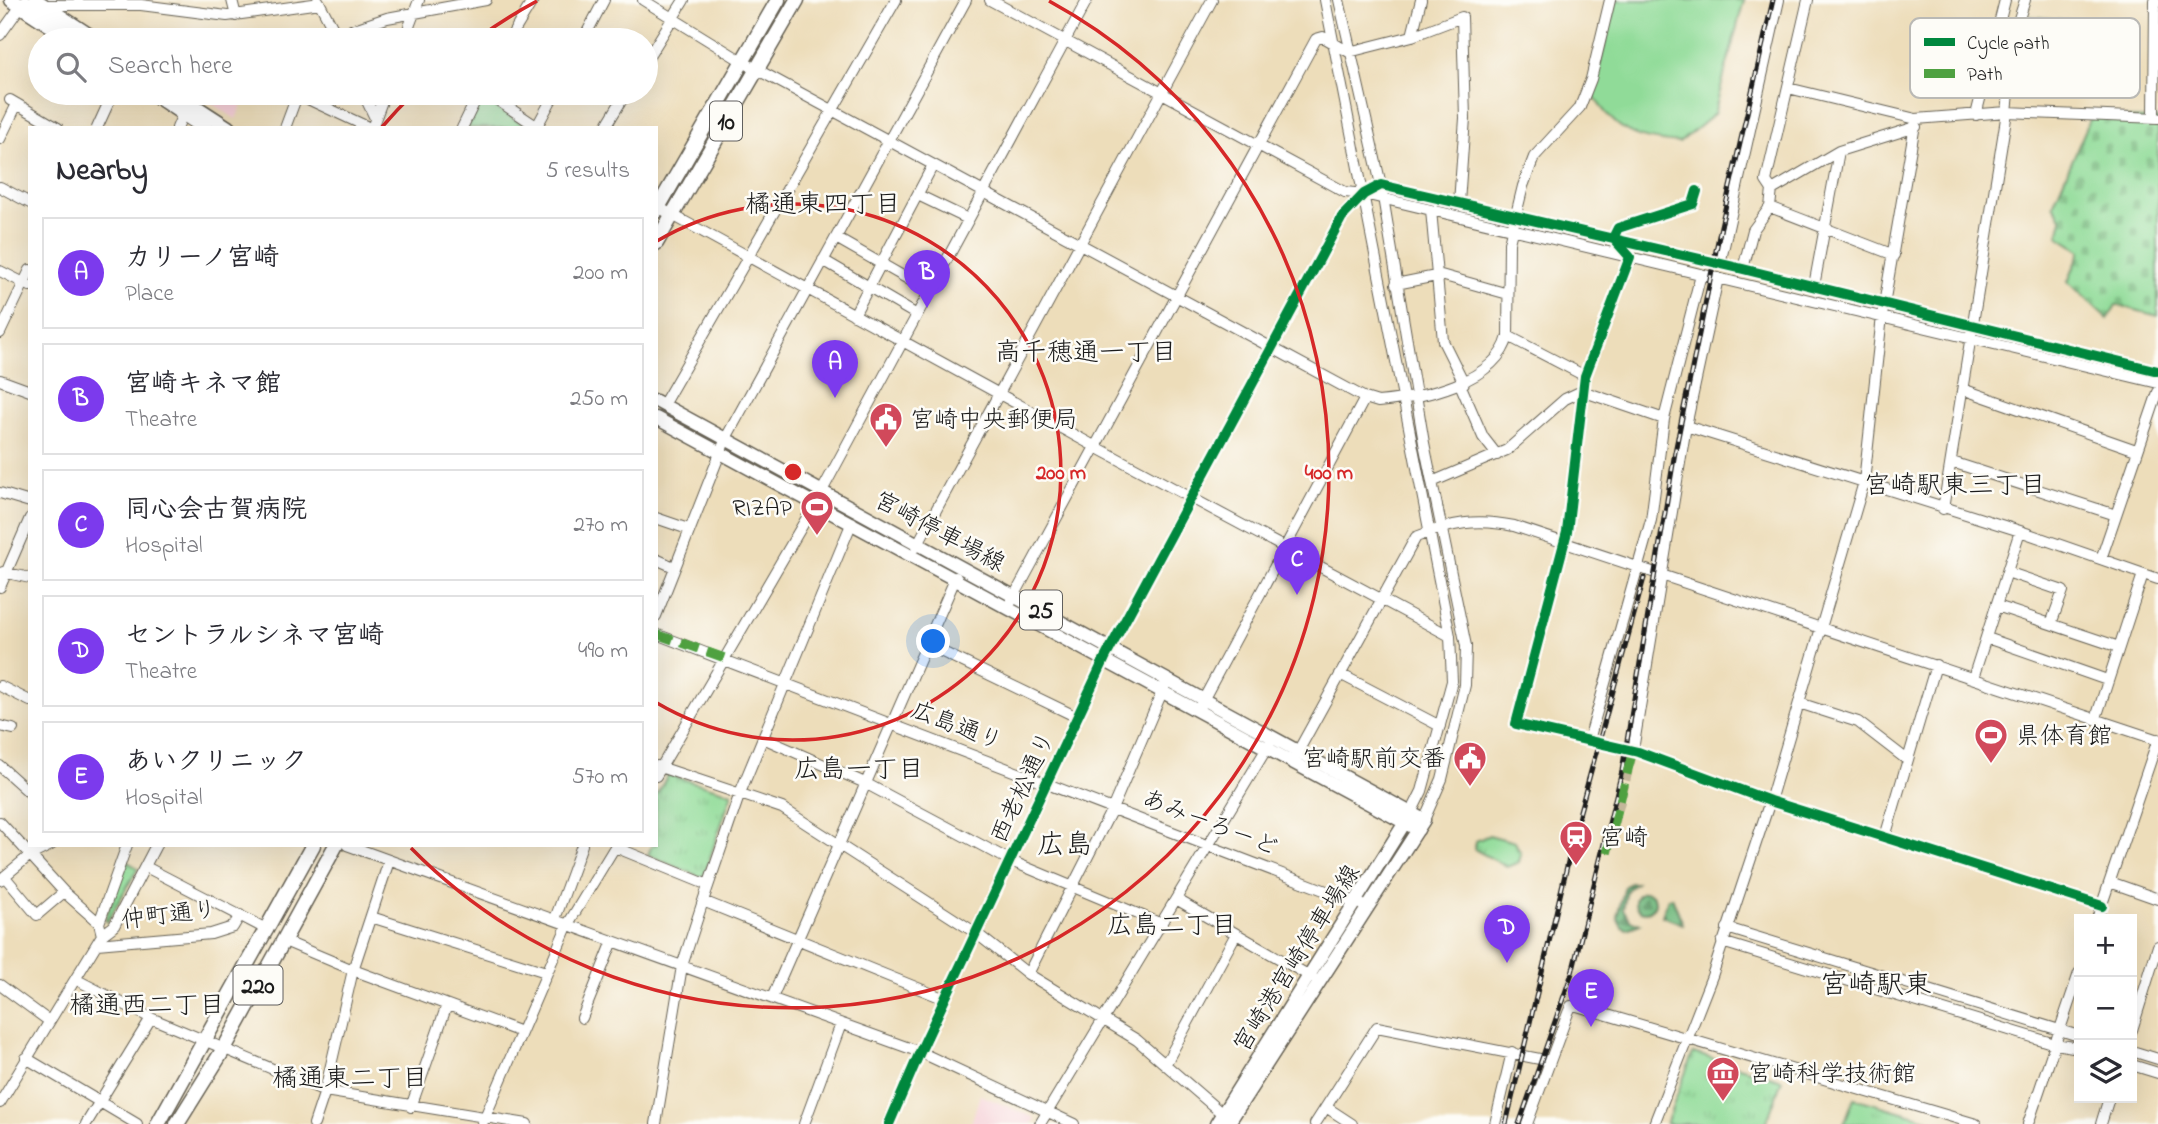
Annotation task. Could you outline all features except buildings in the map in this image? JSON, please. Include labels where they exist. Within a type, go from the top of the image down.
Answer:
[{"type":"highway","name":"10","points":[[751,66],[778,0]]},
{"type":"highway","name":"10","points":[[660,210],[751,66],[797,0]]},
{"type":"highway","points":[[19,2],[56,28]]},
{"type":"highway","points":[[39,2],[78,28]]},
{"type":"highway","points":[[180,105],[224,126]]},
{"type":"highway","points":[[185,107],[203,126]]},
{"type":"highway","name":"220","points":[[158,1124],[312,847]]},
{"type":"highway","name":"220","points":[[177,1124],[225,1048],[335,847]]},
{"type":"main road","name":"宮崎停車場線","points":[[660,403],[726,438],[819,496],[1421,825]]},
{"type":"main road","name":"宮崎停車場線","points":[[658,419],[720,452],[819,496],[852,522],[915,549],[956,577],[1011,601]]},
{"type":"main road","name":"宮崎港宮崎停車場線","points":[[1363,904],[1408,818]]},
{"type":"main road","name":"宮崎港宮崎停車場線","points":[[1224,1120],[1363,904],[1421,825]]},
{"type":"street","points":[[232,0],[236,16]]},
{"type":"street","points":[[409,28],[419,0]]},
{"type":"street","points":[[362,28],[387,19],[486,0]]},
{"type":"street","points":[[516,28],[533,0]]},
{"type":"street","points":[[589,28],[604,0]]},
{"type":"street","points":[[643,0],[751,66],[933,166],[1365,398],[1378,402],[1462,383],[1499,356],[1508,336],[1509,243],[1534,157],[1580,107],[1591,79],[1610,0]]},
{"type":"street","points":[[658,40],[684,0]]},
{"type":"street","points":[[660,403],[749,257],[896,0]]},
{"type":"street","points":[[658,611],[726,438],[966,0]]},
{"type":"street","points":[[990,0],[1259,148],[1345,192],[1364,194],[2158,383]]},
{"type":"street","points":[[1087,0],[819,496],[658,770],[782,808],[976,933],[1028,974],[1103,1018],[1166,1063],[1224,1120]]},
{"type":"street","points":[[915,549],[1212,0]]},
{"type":"street","points":[[1325,0],[1364,194],[1442,526],[1466,646],[1465,685],[1442,779],[1421,825]]},
{"type":"street","points":[[1339,0],[1381,185],[1430,532],[1450,636],[1452,681],[1422,792],[1408,818]]},
{"type":"street","points":[[1412,36],[1421,0]]},
{"type":"street","points":[[1720,264],[1779,0]]},
{"type":"street","points":[[1743,269],[1754,230],[1770,207],[1772,190],[1766,181],[1808,0]]},
{"type":"street","points":[[2000,18],[2005,0]]},
{"type":"street","points":[[2019,18],[2025,0]]},
{"type":"street","points":[[1772,190],[1839,151],[1916,123],[2007,112],[2156,118],[2155,0]]},
{"type":"street","points":[[0,36],[19,2]]},
{"type":"street","points":[[39,2],[141,5],[236,16],[319,2],[333,28]]},
{"type":"street","points":[[1011,601],[1316,39],[1334,42],[1349,52],[1412,36],[1462,17],[1465,118],[1459,203]]},
{"type":"street","points":[[1787,88],[1916,123]]},
{"type":"street","points":[[1976,115],[1980,98]]},
{"type":"street","points":[[1943,509],[1965,390],[1972,325],[2009,98]]},
{"type":"street","points":[[0,139],[14,102],[55,126]]},
{"type":"street","points":[[98,126],[108,105]]},
{"type":"street","points":[[286,126],[293,105]]},
{"type":"street","points":[[325,105],[372,125]]},
{"type":"street","points":[[366,105],[372,125]]},
{"type":"street","points":[[372,125],[380,105]]},
{"type":"street","points":[[463,126],[473,105]]},
{"type":"street","points":[[505,105],[536,126]]},
{"type":"street","points":[[538,126],[549,105]]},
{"type":"street","points":[[606,126],[619,105]]},
{"type":"street","points":[[178,126],[185,107]]},
{"type":"street","points":[[1654,1124],[1712,976],[1770,801],[1864,482],[1882,316],[1916,123]]},
{"type":"street","points":[[1814,286],[1839,151]]},
{"type":"street","points":[[854,314],[933,166]]},
{"type":"street","points":[[1381,185],[1743,269],[2158,371]]},
{"type":"street","name":"西老松通り","points":[[889,1124],[920,1052],[1107,653],[1342,217],[1364,194],[1381,185]]},
{"type":"street","points":[[0,187],[28,201]]},
{"type":"street","points":[[1613,238],[1618,228],[1693,204],[1697,191]]},
{"type":"street","points":[[918,195],[968,219]]},
{"type":"street","points":[[1770,207],[1894,255]]},
{"type":"street","points":[[660,210],[1450,636]]},
{"type":"street","points":[[1431,210],[1443,341],[1483,438],[1497,455]]},
{"type":"street","points":[[835,238],[929,291]]},
{"type":"street","points":[[1613,238],[1630,257]]},
{"type":"street","points":[[1630,257],[1585,376],[1565,543],[1516,724],[1633,750],[1770,801],[2102,906]]},
{"type":"street","points":[[823,260],[917,315]]},
{"type":"street","points":[[0,271],[27,284],[0,333]]},
{"type":"street","points":[[1589,740],[1651,520],[1664,419],[1701,274]]},
{"type":"street","points":[[1396,284],[1436,276],[1470,281],[1508,294]]},
{"type":"street","points":[[1633,750],[1686,426],[1718,278]]},
{"type":"street","points":[[1508,336],[1585,376]]},
{"type":"street","points":[[0,380],[28,390]]},
{"type":"street","points":[[1965,390],[2136,450]]},
{"type":"street","points":[[1432,482],[1513,446],[1565,399],[1582,391],[1664,419]]},
{"type":"street","points":[[2101,559],[2158,392]]},
{"type":"street","points":[[1201,704],[1365,398]]},
{"type":"street","points":[[1686,426],[1943,509],[2020,531],[2158,579]]},
{"type":"street","points":[[1952,463],[2116,515]]},
{"type":"street","points":[[0,493],[28,501]]},
{"type":"street","points":[[658,519],[688,529]]},
{"type":"street","points":[[0,587],[3,572],[28,522]]},
{"type":"street","points":[[656,1124],[682,966],[702,901],[740,793],[852,522]]},
{"type":"street","points":[[1296,756],[1416,537],[1442,526],[1496,523],[1565,543],[2158,739],[2099,914]]},
{"type":"street","points":[[1973,678],[2020,531]]},
{"type":"street","points":[[658,560],[674,567]]},
{"type":"street","points":[[3,572],[28,578]]},
{"type":"street","points":[[2007,572],[2063,591],[2051,624]]},
{"type":"street","points":[[2095,718],[2143,574]]},
{"type":"street","points":[[772,998],[956,577]]},
{"type":"street","points":[[1997,606],[2119,647]]},
{"type":"street","name":"広島通り","points":[[658,635],[1047,782]]},
{"type":"street","points":[[1987,638],[2107,680]]},
{"type":"street","points":[[926,644],[1077,717]]},
{"type":"street","points":[[1885,837],[1936,665]]},
{"type":"street","points":[[1340,674],[1440,726]]},
{"type":"street","points":[[1028,974],[1113,807],[1166,685]]},
{"type":"street","points":[[0,687],[28,700]]},
{"type":"street","points":[[1799,703],[1858,722],[1906,759]]},
{"type":"street","points":[[0,726],[13,729]]},
{"type":"street","points":[[763,738],[865,783],[1011,860],[1162,924]]},
{"type":"street","points":[[1040,1124],[1271,742]]},
{"type":"street","points":[[0,766],[28,791]]},
{"type":"street","name":"あみーろーど","points":[[1047,782],[1363,904]]},
{"type":"street","points":[[0,822],[64,892],[99,923]]},
{"type":"street","points":[[47,847],[29,856],[3,878],[37,915],[64,892]]},
{"type":"street","points":[[0,1102],[77,980],[99,939],[114,926],[155,847]]},
{"type":"street","points":[[351,847],[920,1052],[1074,1124]]},
{"type":"street","points":[[555,919],[581,847]]},
{"type":"street","points":[[482,1122],[568,924],[614,847]]},
{"type":"street","points":[[617,847],[708,885]]},
{"type":"street","points":[[99,939],[99,923],[123,848]]},
{"type":"street","points":[[314,1124],[325,1091],[353,970],[389,861]]},
{"type":"street","points":[[146,867],[268,930]]},
{"type":"street","points":[[2110,882],[2158,899]]},
{"type":"street","points":[[1176,899],[1314,979]]},
{"type":"street","points":[[702,901],[945,999]]},
{"type":"street","name":"仲町通り","points":[[99,939],[211,934],[233,927],[240,915]]},
{"type":"street","points":[[371,917],[546,972]]},
{"type":"street","points":[[1727,928],[2074,1035]]},
{"type":"street","points":[[1166,1063],[1237,934]]},
{"type":"street","points":[[282,940],[353,970],[521,1032]]},
{"type":"street","points":[[582,1018],[612,941]]},
{"type":"street","points":[[1722,942],[2055,1044],[2074,1047]]},
{"type":"street","points":[[2137,1014],[2158,946]]},
{"type":"street","points":[[2028,1124],[2077,977]]},
{"type":"street","points":[[77,980],[151,1018],[225,1048],[266,1069],[325,1091],[482,1122],[527,1124]]},
{"type":"street","points":[[0,985],[49,1021]]},
{"type":"street","points":[[411,1107],[447,1004]]},
{"type":"street","points":[[1527,1124],[1571,1006],[1976,1124]]},
{"type":"street","points":[[86,1124],[151,1018]]},
{"type":"street","points":[[804,1124],[841,1024]]},
{"type":"street","points":[[1315,1124],[1377,1027],[1550,1061]]},
{"type":"street","points":[[1495,1124],[1512,1052]]},
{"type":"street","points":[[2137,1053],[2158,1059]]},
{"type":"street","points":[[26,1058],[137,1124]]},
{"type":"street","points":[[2137,1067],[2158,1073]]},
{"type":"street","points":[[2101,1124],[2107,1103]]},
{"type":"street","points":[[1326,1107],[1352,1124]]},
{"type":"shaded area","points":[[214,105],[241,105],[236,119]]},
{"type":"shaded area","points":[[980,1095],[1035,1118],[1032,1124],[971,1124]]},
{"type":"green space","points":[[1616,0],[1744,0],[1714,114],[1679,143],[1650,139],[1628,132],[1610,118],[1592,94]]},
{"type":"green space","points":[[477,105],[493,105],[526,126],[468,126]]},
{"type":"green space","points":[[2091,117],[2158,119],[2158,316],[2116,305],[2108,319],[2068,282],[2081,251],[2058,236],[2062,219],[2053,205]]},
{"type":"green space","points":[[668,775],[732,793],[703,878],[648,855],[651,847],[658,847],[658,792]]},
{"type":"green space","points":[[1489,835],[1515,842],[1521,854],[1519,862],[1507,867],[1474,849],[1476,841]]},
{"type":"green space","points":[[126,861],[138,868],[107,922],[105,919]]},
{"type":"green space","points":[[1636,883],[1627,890],[1623,909],[1630,920],[1640,924],[1627,929],[1622,927],[1617,917],[1625,886]]},
{"type":"green space","points":[[1645,892],[1652,895],[1655,902],[1652,909],[1645,912],[1638,909],[1635,902],[1638,895]]},
{"type":"green space","points":[[1672,897],[1683,924],[1662,916],[1668,898]]},
{"type":"green space","points":[[1693,1053],[1782,1080],[1766,1124],[1666,1124]]},
{"type":"green space","points":[[1854,1098],[1944,1124],[1844,1124]]},
{"type":"tunnel","points":[[1607,853],[1633,750]]},
{"type":"railway","points":[[1519,1124],[1572,973],[1622,771],[1675,452],[1721,226],[1773,0]]},
{"type":"railway","points":[[1506,1124],[1580,811],[1644,578]]},
{"type":"marked path","points":[[658,635],[725,658]]},
{"type":"marked path","points":[[1607,853],[1633,750]]},
{"type":"cycle path","points":[[889,1124],[920,1052],[1105,658],[1342,217],[1364,194],[1381,185],[1743,269],[2158,371]]},
{"type":"cycle path","points":[[1697,191],[1693,204],[1618,228],[1613,238],[1630,257],[1585,376],[1567,532],[1516,724],[1638,752],[1770,801],[2102,906]]},
{"type":"place","name":"宮崎キネマ館","points":[[927,308]]},
{"type":"place","name":"カリーノ宮崎","points":[[835,398]]},
{"type":"place","name":"宮崎中央郵便局","points":[[886,449]]},
{"type":"place","name":"RIZAP","points":[[817,537]]},
{"type":"place","name":"同心会古賀病院","points":[[1297,595]]},
{"type":"place","name":"県体育館","points":[[1991,765]]},
{"type":"place","name":"宮崎駅前交番","points":[[1470,788]]},
{"type":"place","name":"宮崎","points":[[1576,867]]},
{"type":"place","name":"セントラルシネマ宮崎","points":[[1507,963]]},
{"type":"place","name":"あいクリニック","points":[[1591,1027]]},
{"type":"place","name":"宮崎科学技術館","points":[[1723,1103]]},
{"type":"district","name":"橘通東四丁目","points":[[823,203]]},
{"type":"district","name":"高千穂通一丁目","points":[[1086,351]]},
{"type":"district","name":"宮崎駅東三丁目","points":[[1955,484]]},
{"type":"district","name":"広島一丁目","points":[[859,768]]},
{"type":"district","name":"広島","points":[[1065,843]]},
{"type":"district","name":"広島二丁目","points":[[1172,924]]},
{"type":"district","name":"宮崎駅東","points":[[1876,983]]},
{"type":"district","name":"橘通西二丁目","points":[[147,1004]]},
{"type":"district","name":"橘通東二丁目","points":[[350,1077]]}]
